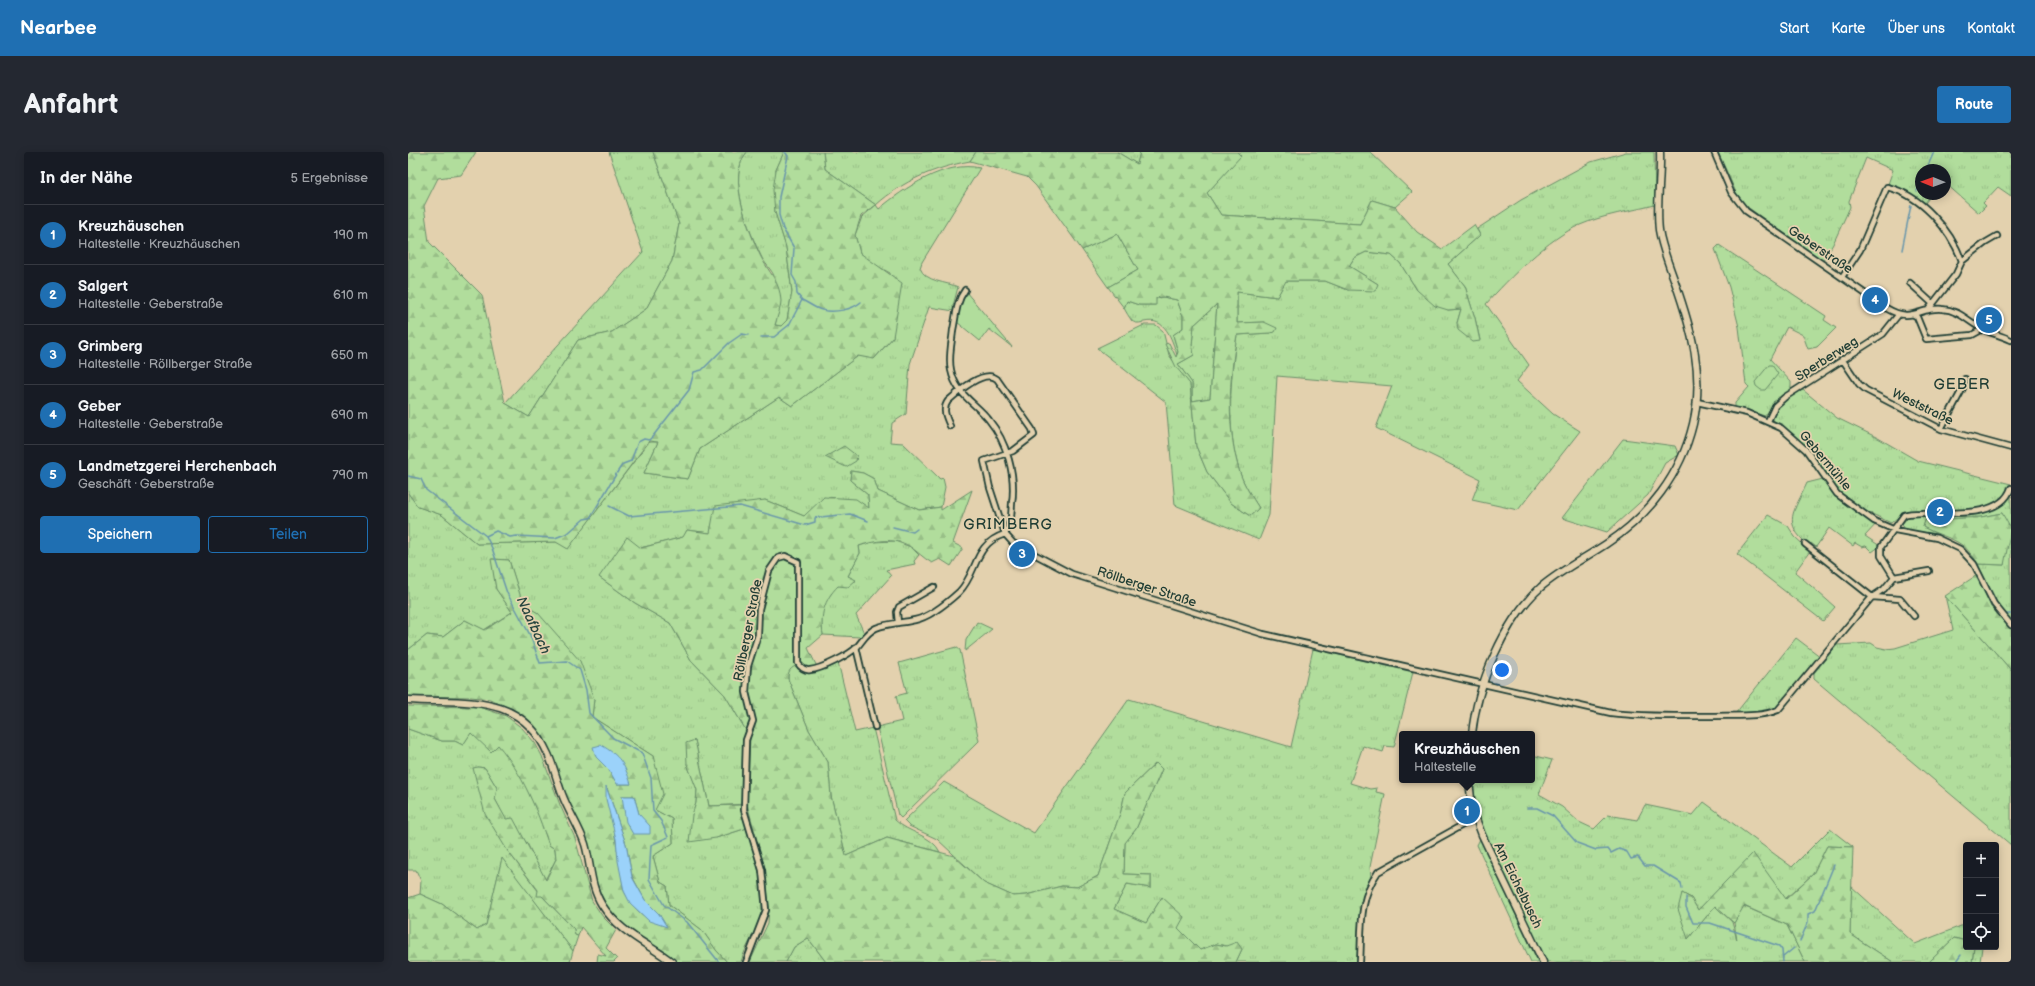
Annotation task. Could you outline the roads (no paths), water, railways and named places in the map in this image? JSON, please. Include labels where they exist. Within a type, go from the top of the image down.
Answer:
[{"type":"street","points":[[1473,731],[1484,683],[1502,639],[1524,606],[1541,587],[1633,525],[1652,505],[1667,485],[1687,445],[1697,402],[1698,376],[1690,327],[1659,230],[1660,152]]},
{"type":"street","name":"Geberstraße","points":[[1714,152],[1731,192],[1746,211],[1886,308],[1899,314],[1914,315],[1940,308],[1957,312],[1983,330],[1993,332],[2011,340]]},
{"type":"street","points":[[1842,277],[1860,250],[1887,187],[1906,194],[1923,205],[1944,231],[1962,261]]},
{"type":"street","points":[[1928,310],[1956,274],[1962,261],[1985,243],[1997,236]]},
{"type":"street","points":[[1910,283],[1933,304]]},
{"type":"street","points":[[965,290],[960,297],[957,308],[951,354],[951,371],[966,399],[989,420],[1002,441],[1014,476],[1011,526],[1005,534]]},
{"type":"street","name":"Sperberweg","points":[[1768,421],[1775,406],[1785,397],[1842,359],[1884,334],[1899,314]]},
{"type":"street","points":[[1914,315],[1917,317],[1926,339],[1972,336],[1983,330]]},
{"type":"street","name":"Weststraße","points":[[1842,359],[1859,384],[1866,390],[1941,429],[2011,448]]},
{"type":"street","points":[[950,426],[944,415],[946,404],[974,380],[991,376],[997,379],[1032,429],[1034,435],[1013,451],[984,461],[990,488],[1005,534]]},
{"type":"street","points":[[1941,429],[1963,388],[1965,379]]},
{"type":"street","name":"Gebermühle","points":[[1697,402],[1747,412],[1768,421],[1791,435],[1806,450],[1837,494],[1874,520],[1895,530],[1937,538],[1952,544],[1964,552],[1974,564],[1988,595],[2000,614],[2011,625]]},
{"type":"street","points":[[1929,571],[1894,576],[1884,562],[1880,552],[1881,547],[1895,530],[1900,520],[1906,514],[1972,511],[1993,508],[2000,505],[2009,495],[2011,488]]},
{"type":"street","name":"Röllberger Straße","points":[[746,962],[766,910],[762,870],[744,810],[746,740],[753,722],[746,692],[748,666],[758,635],[759,609],[769,571],[778,558],[785,556],[798,562],[796,652],[799,665],[804,669],[810,670],[826,665],[856,647],[866,635],[874,629],[917,620],[948,601],[960,591],[980,552],[995,537],[1005,534],[1012,543],[1072,574],[1263,634],[1611,713],[1638,716],[1766,714],[1778,710],[1851,621],[1872,597],[1884,589],[1894,576]]},
{"type":"street","points":[[1804,544],[1872,597],[1900,599],[1914,616]]},
{"type":"street","points":[[898,623],[897,612],[899,607],[934,587]]},
{"type":"street","points":[[856,647],[875,727]]},
{"type":"street","points":[[408,700],[475,701],[502,708],[519,717],[531,728],[541,740],[548,754],[562,796],[578,826],[585,845],[597,896],[608,914],[619,926],[672,962]]},
{"type":"street","name":"Am Eichelbusch","points":[[1469,783],[1470,796],[1475,818],[1543,962]]},
{"type":"street","points":[[1360,962],[1363,905],[1369,885],[1378,872],[1475,818]]},
{"type":"street","points":[[660,962],[663,955]]},
{"type":"water","points":[[601,745],[617,757],[623,765],[631,784],[617,784],[609,770],[596,757],[593,747]]},
{"type":"water","points":[[606,786],[626,844],[632,877],[645,900],[659,914],[667,927],[649,921],[630,903],[624,891],[618,861],[616,839],[606,799]]},
{"type":"water","points":[[622,796],[634,796],[639,814],[650,826],[650,834],[633,834],[626,822]]},
{"type":"waterway","points":[[761,337],[774,337],[789,325],[802,300],[797,294],[796,282],[792,275],[794,248],[783,229],[779,215],[779,197],[788,156],[785,152]]},
{"type":"waterway","points":[[1929,164],[1934,152]]},
{"type":"waterway","points":[[1902,250],[1911,205]]},
{"type":"waterway","points":[[802,300],[814,307],[827,311],[848,309],[861,302]]},
{"type":"waterway","points":[[486,536],[496,531],[510,537],[555,538],[568,533],[584,519],[590,518],[623,464],[631,461],[638,442],[644,439],[649,440],[653,436],[689,390],[694,372],[702,370],[729,343],[742,334],[748,335]]},
{"type":"waterway","name":"Naafbach","points":[[408,476],[421,479],[426,490],[486,536],[492,548],[507,593],[530,635],[540,663],[567,661],[580,670],[586,690],[589,713],[613,738],[642,753],[651,778],[653,811],[661,821],[668,837],[651,845],[649,879],[664,905],[687,922],[719,962]]},
{"type":"waterway","points":[[609,506],[629,516],[740,506],[805,525],[815,522],[815,518],[850,514],[868,521]]},
{"type":"waterway","points":[[893,527],[913,532],[917,529]]},
{"type":"waterway","points":[[2006,614],[2011,614]]},
{"type":"waterway","points":[[1527,808],[1537,808],[1553,816],[1577,843],[1596,850],[1608,849],[1611,853],[1619,849],[1627,852],[1631,859],[1638,857],[1645,866],[1653,866],[1681,883],[1682,889]]},
{"type":"waterway","points":[[1800,941],[1808,922],[1808,914],[1815,911],[1834,865]]},
{"type":"waterway","points":[[1686,897],[1686,907],[1693,923],[1710,923],[1779,946],[1782,950],[1783,962]]},
{"type":"waterway","points":[[1783,957],[1794,948]]},
{"type":"waterway","points":[[1956,962],[1961,955]]},
{"type":"place","name":"Geber","points":[[1875,300]]},
{"type":"place","name":"Landmetzgerei Herchenbach","points":[[1989,320]]},
{"type":"place","name":"Salgert","points":[[1940,512]]},
{"type":"place","name":"Grimberg","points":[[1022,554]]},
{"type":"place","name":"Kreuzhäuschen","points":[[1467,811]]},
{"type":"district","name":"GEBER","points":[[1962,384]]},
{"type":"district","name":"GRIMBERG","points":[[1008,524]]}]
